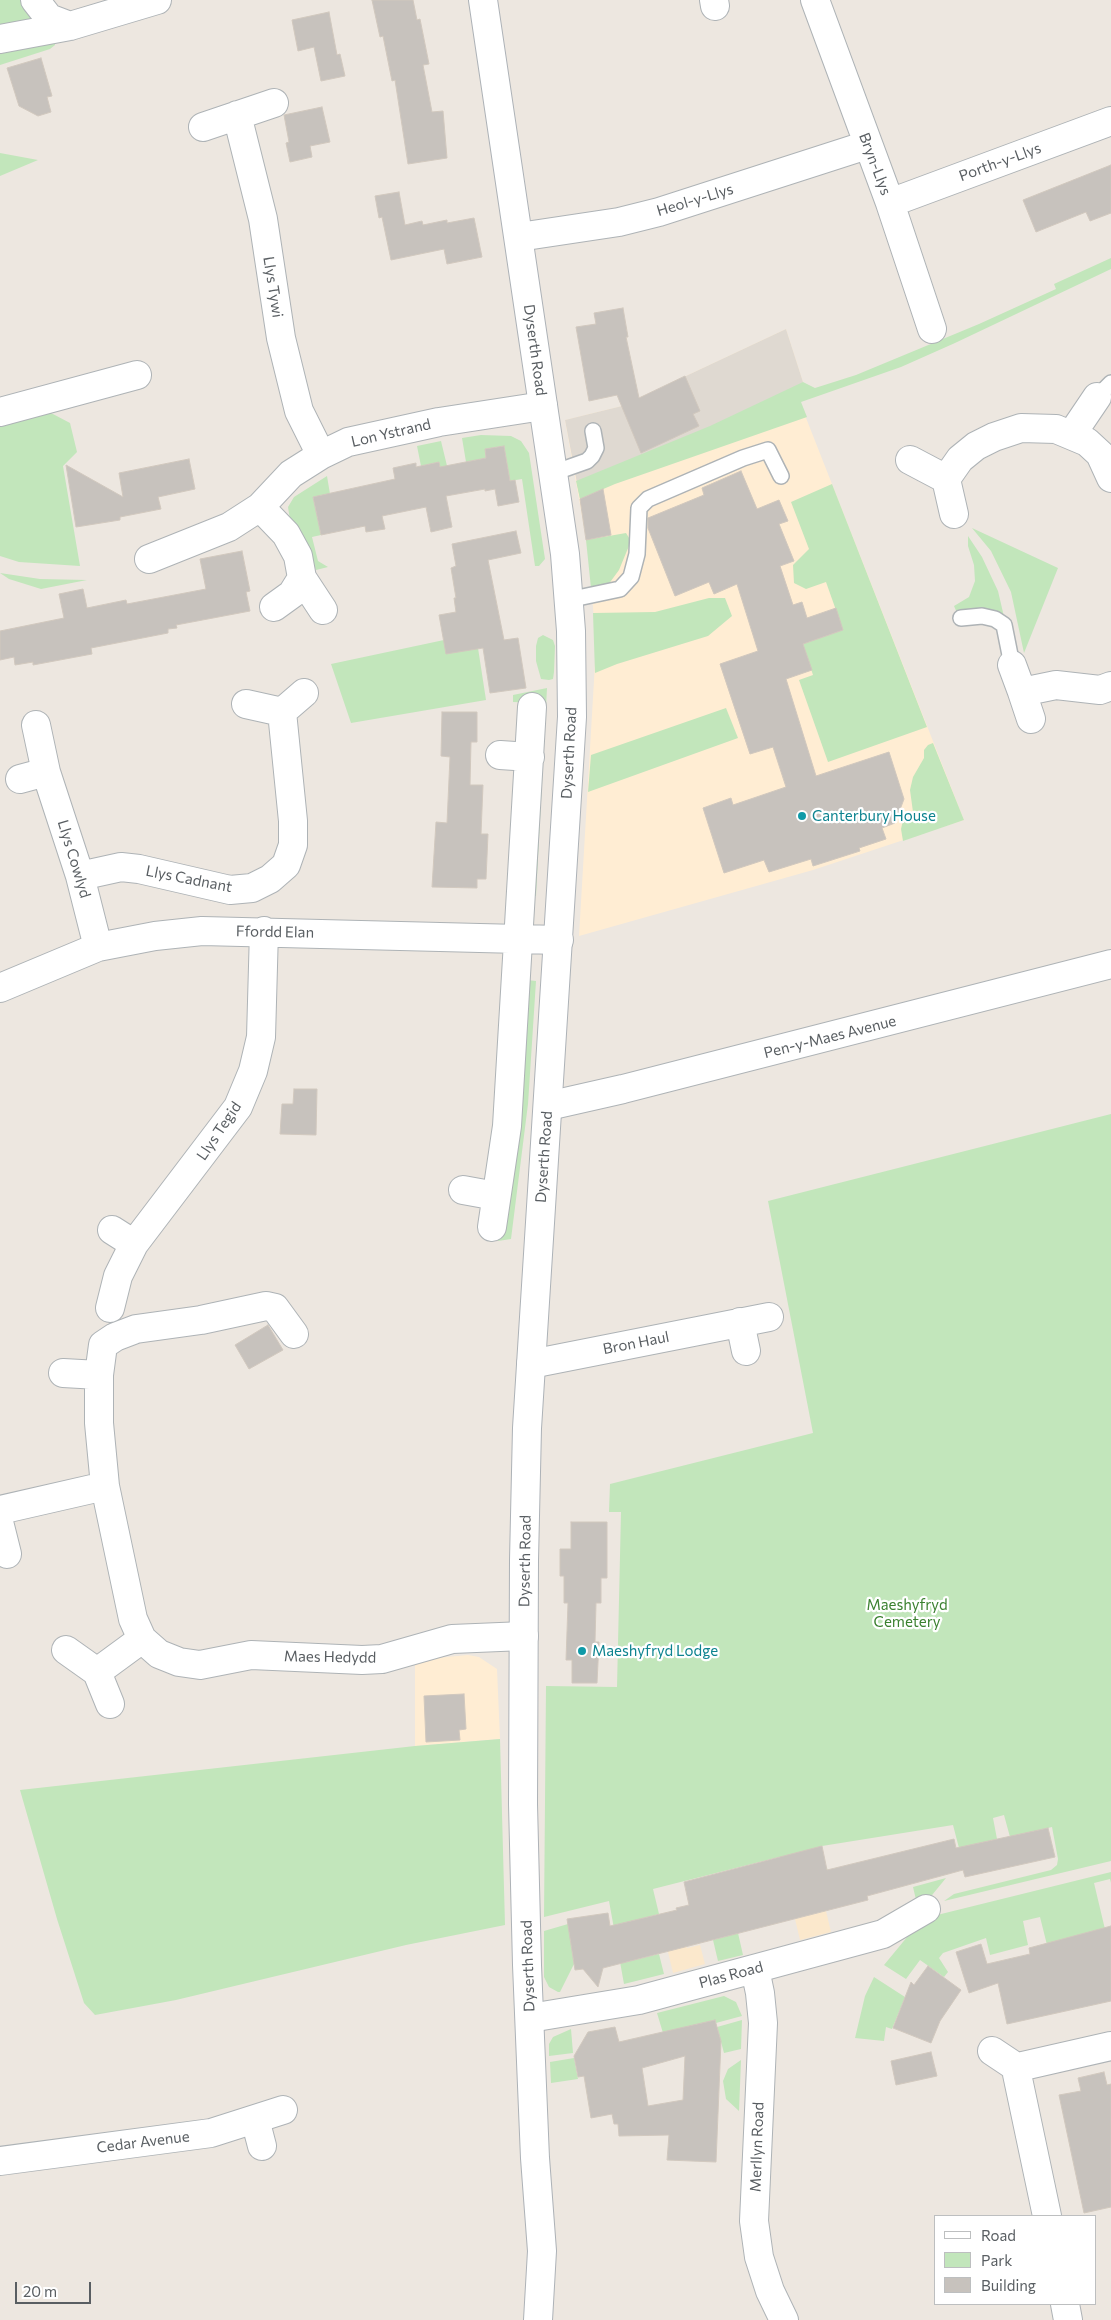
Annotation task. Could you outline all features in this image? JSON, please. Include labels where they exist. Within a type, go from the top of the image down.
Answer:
[{"type":"street","points":[[35,0],[49,18],[70,26]]},
{"type":"street","points":[[0,39],[70,26],[157,0]]},
{"type":"street","name":"Dyserth Road","points":[[483,0],[565,554],[572,717],[527,1438],[523,1804],[535,2158],[542,2250],[538,2320]]},
{"type":"street","name":"Bryn-Llys","points":[[815,0],[890,203],[932,329]]},
{"type":"street","points":[[203,126],[274,103]]},
{"type":"street","name":"Llys Tywi","points":[[237,115],[262,219],[285,356],[299,411],[321,455]]},
{"type":"street","name":"Porth-y-Llys","points":[[890,203],[1111,121]]},
{"type":"street","name":"Heol-y-Llys","points":[[519,237],[619,222],[659,212],[867,145]]},
{"type":"street","points":[[0,412],[137,375]]},
{"type":"street","points":[[1072,434],[1104,390]]},
{"type":"street","name":"Lon Ystrand","points":[[149,559],[229,527],[260,507],[291,474],[321,455],[348,442],[439,422],[543,406]]},
{"type":"street","points":[[954,514],[946,479],[960,459],[976,446],[994,437],[1021,428],[1056,429],[1072,434],[1087,442],[1100,454],[1111,478]]},
{"type":"street","points":[[910,460],[946,479]]},
{"type":"street","points":[[260,507],[286,534],[298,556],[302,578],[323,610]]},
{"type":"street","points":[[274,607],[292,594],[302,578]]},
{"type":"street","points":[[1012,665],[1031,719]]},
{"type":"street","points":[[1022,692],[1056,685],[1100,690],[1111,686]]},
{"type":"street","points":[[246,704],[282,712],[304,693]]},
{"type":"street","points":[[492,1227],[507,1126],[532,707]]},
{"type":"street","name":"Llys Cadnant","points":[[80,876],[121,867],[140,869],[230,890],[252,888],[270,879],[286,865],[293,845],[294,821],[282,712]]},
{"type":"street","name":"Llys Cowlyd","points":[[36,725],[46,772],[80,876],[98,947]]},
{"type":"street","points":[[500,755],[530,756]]},
{"type":"street","points":[[20,779],[46,772]]},
{"type":"street","name":"Ffordd Elan","points":[[0,988],[98,947],[155,936],[193,932],[264,931],[559,940]]},
{"type":"street","name":"Llys Tegid","points":[[110,1308],[118,1276],[123,1237],[188,1175],[238,1107],[242,1098],[253,1071],[261,1037],[264,931]]},
{"type":"street","name":"Pen-y-Maes Avenue","points":[[548,1106],[633,1087],[1111,964]]},
{"type":"street","points":[[463,1190],[496,1196]]},
{"type":"street","name":"Maes Hedydd","points":[[294,1334],[275,1308],[266,1306],[201,1320],[136,1329],[115,1337],[103,1345],[99,1375],[99,1423],[105,1486],[133,1620],[142,1639],[159,1654],[178,1662],[200,1665],[251,1655],[362,1660],[382,1659],[452,1639],[524,1636]]},
{"type":"street","name":"Bron Haul","points":[[531,1364],[769,1317]]},
{"type":"street","points":[[740,1322],[746,1351]]},
{"type":"street","points":[[63,1373],[99,1375]]},
{"type":"street","points":[[0,1510],[105,1486]]},
{"type":"street","points":[[0,1526],[7,1554]]},
{"type":"street","points":[[97,1672],[142,1639]]},
{"type":"street","points":[[66,1650],[97,1672],[110,1704]]},
{"type":"street","name":"Plas Road","points":[[530,2018],[638,2000],[883,1934],[926,1909]]},
{"type":"street","name":"Merllyn Road","points":[[755,1969],[763,2023],[754,2221],[759,2257],[770,2291],[784,2320]]},
{"type":"street","points":[[1047,2215],[1017,2074],[1023,2066],[1111,2046]]},
{"type":"street","points":[[992,2051],[1019,2069]]},
{"type":"street","name":"Cedar Avenue","points":[[0,2161],[211,2133],[283,2110]]},
{"type":"street","points":[[255,2119],[262,2146]]},
{"type":"street","points":[[1065,2305],[1068,2320]]},
{"type":"lane","points":[[553,474],[587,460],[592,456],[596,448],[593,431]]},
{"type":"lane","points":[[568,600],[620,589],[631,577],[637,554],[639,508],[648,499],[743,458],[768,450],[781,476]]},
{"type":"lane","points":[[961,618],[982,616],[994,619],[1004,625],[1012,665]]},
{"type":"shaded area","points":[[786,329],[803,382],[797,395],[964,820],[813,870],[579,936],[596,646],[589,556],[565,420],[622,406]]},
{"type":"shaded area","points":[[786,329],[803,382],[797,395],[580,499],[565,420],[622,406]]},
{"type":"shaded area","points":[[468,1655],[479,1657],[497,1669],[500,1739],[415,1746],[415,1660]]},
{"type":"green space","points":[[0,0],[22,0],[35,20],[0,29]]},
{"type":"green space","points":[[55,41],[55,45],[50,49],[0,65],[0,53],[36,42]]},
{"type":"green space","points":[[0,153],[38,160],[0,176]]},
{"type":"green space","points":[[1111,258],[1111,269],[955,343],[901,367],[801,402],[807,417],[615,484],[580,499],[576,481],[710,426],[803,382],[815,388],[856,375],[979,324],[1056,289],[1054,284]]},
{"type":"green space","points":[[51,413],[70,423],[77,452],[63,466],[80,566],[19,562],[0,556],[0,424]]},
{"type":"green space","points":[[481,435],[511,436],[521,441],[529,453],[545,559],[539,566],[535,566],[522,479],[510,481],[504,446],[485,449],[486,458],[466,462],[462,438]]},
{"type":"green space","points":[[441,441],[448,470],[441,471],[439,462],[421,466],[417,446]]},
{"type":"green space","points":[[327,476],[330,494],[313,497],[321,535],[312,537],[318,561],[328,567],[316,570],[310,554],[290,520],[288,507],[294,497]]},
{"type":"green space","points":[[832,484],[927,727],[828,762],[799,680],[813,675],[803,644],[843,630],[826,582],[806,589],[794,583],[793,565],[809,549],[791,502]]},
{"type":"green space","points":[[972,528],[1058,568],[1024,653],[1011,592],[991,551]]},
{"type":"green space","points":[[626,533],[631,541],[619,570],[608,585],[591,588],[586,540]]},
{"type":"green space","points":[[968,536],[982,557],[998,591],[1005,621],[957,613],[954,606],[969,597],[975,581],[974,565],[968,546]]},
{"type":"green space","points":[[0,573],[40,579],[87,580],[41,589],[9,579]]},
{"type":"green space","points":[[709,598],[725,598],[732,616],[708,636],[617,664],[595,673],[593,613],[655,612]]},
{"type":"green space","points":[[543,635],[553,640],[555,646],[553,679],[549,680],[541,679],[536,661],[538,638]]},
{"type":"green space","points":[[444,640],[478,648],[486,700],[351,723],[331,664]]},
{"type":"green space","points":[[547,688],[536,896],[530,896],[539,703],[513,702],[513,695]]},
{"type":"green space","points":[[726,708],[738,738],[588,792],[591,755]]},
{"type":"green space","points":[[933,743],[964,820],[903,841],[901,829],[904,816],[913,812],[910,790],[913,777],[924,758],[924,750]]},
{"type":"green space","points":[[527,980],[536,981],[528,1104],[511,1239],[498,1241],[510,1159]]},
{"type":"green space","name":"Maeshyfryd Cemetery","points":[[1111,1114],[1111,1861],[944,1901],[954,1894],[1051,1870],[1057,1865],[1058,1859],[1052,1827],[1010,1837],[1004,1815],[993,1818],[997,1839],[959,1848],[953,1825],[822,1846],[815,1870],[827,1868],[835,1900],[779,1857],[653,1889],[659,1914],[617,1925],[626,1962],[659,1954],[664,1974],[624,1984],[609,1901],[544,1917],[546,1686],[617,1687],[621,1512],[609,1512],[610,1484],[813,1433],[768,1201]]},
{"type":"green space","points":[[500,1739],[505,1925],[406,1945],[176,2000],[95,2015],[84,2003],[57,1919],[20,1790],[415,1746]]},
{"type":"green space","points":[[1111,1872],[1111,1883],[1110,1879],[1094,1883],[1109,1946],[1051,1961],[1040,1917],[1023,1921],[1028,1945],[990,1955],[986,1938],[943,1953],[939,1958],[948,1972],[944,1977],[920,1960],[906,1979],[884,1965],[917,1925],[929,1917]]},
{"type":"green space","points":[[946,1878],[928,1900],[917,1904],[913,1887]]},
{"type":"green space","points":[[568,1924],[574,1964],[560,1992],[558,1992],[549,1987],[544,1977],[544,1931]]},
{"type":"green space","points":[[738,1933],[743,1955],[718,1961],[713,1940]]},
{"type":"green space","points":[[874,1977],[905,1997],[892,2029],[886,2027],[884,2041],[855,2038],[865,1996]]},
{"type":"green space","points":[[724,1996],[736,2002],[742,2016],[716,2023],[715,2020],[663,2033],[657,2013]]},
{"type":"green space","points":[[742,2020],[741,2049],[724,2053],[717,2027]]},
{"type":"green space","points":[[571,2029],[573,2053],[549,2056],[549,2044],[553,2037]]},
{"type":"green space","points":[[574,2058],[578,2079],[551,2083],[550,2062]]},
{"type":"green space","points":[[741,2060],[739,2111],[726,2099],[723,2081],[728,2069]]},
{"type":"sand","points":[[826,1911],[831,1932],[800,1940],[795,1919]]},
{"type":"sand","points":[[685,1943],[687,1948],[700,1945],[705,1964],[673,1973],[667,1948]]},
{"type":"building","points":[[372,0],[413,0],[417,20],[420,19],[429,64],[423,65],[432,112],[443,111],[447,158],[408,164],[395,80],[392,81],[383,36],[380,37]]},
{"type":"building","points":[[329,12],[337,55],[340,54],[345,76],[321,81],[314,47],[298,51],[292,20]]},
{"type":"building","points":[[41,58],[52,96],[47,97],[51,112],[38,116],[19,106],[7,68]]},
{"type":"building","points":[[322,107],[330,142],[310,146],[312,157],[290,162],[286,143],[289,142],[284,115]]},
{"type":"building","points":[[1111,165],[1111,213],[1090,221],[1086,212],[1036,232],[1023,200]]},
{"type":"building","points":[[399,192],[405,225],[422,221],[423,225],[447,220],[447,223],[474,218],[482,257],[447,264],[444,249],[391,260],[382,217],[379,218],[375,196]]},
{"type":"building","points":[[623,308],[628,337],[626,337],[639,398],[685,376],[700,411],[693,414],[699,426],[641,453],[617,395],[589,401],[576,327],[596,324],[594,313]]},
{"type":"building","points":[[504,446],[510,481],[515,480],[519,502],[498,506],[495,489],[485,491],[485,489],[446,496],[452,527],[431,532],[426,507],[382,516],[385,529],[366,532],[365,526],[321,535],[313,497],[395,479],[393,468],[416,463],[416,467],[439,462],[440,467],[486,458],[485,449]]},
{"type":"building","points":[[189,459],[195,489],[158,497],[161,509],[120,517],[120,520],[76,527],[66,465],[123,497],[119,473]]},
{"type":"building","points":[[741,471],[757,509],[779,500],[788,521],[779,524],[794,561],[780,566],[793,605],[802,602],[807,618],[836,608],[843,630],[803,644],[812,670],[786,679],[816,776],[889,752],[904,799],[895,823],[882,828],[886,839],[859,848],[860,851],[813,866],[811,859],[769,872],[764,860],[724,873],[703,808],[731,798],[733,805],[786,787],[773,747],[750,754],[720,664],[758,651],[737,584],[714,594],[709,582],[675,596],[648,528],[648,518],[704,495],[702,488]]},
{"type":"building","points":[[603,489],[611,535],[586,540],[580,499]]},
{"type":"building","points":[[516,531],[521,553],[488,560],[504,640],[518,638],[526,688],[490,693],[483,648],[446,654],[439,615],[456,612],[454,598],[456,598],[451,568],[456,566],[452,544]]},
{"type":"building","points":[[242,551],[250,591],[246,592],[250,611],[176,625],[177,628],[168,629],[168,633],[91,648],[92,654],[33,665],[33,662],[15,665],[14,657],[0,660],[0,631],[64,618],[59,594],[83,589],[87,608],[126,600],[127,604],[206,589],[200,559]]},
{"type":"building","points":[[442,712],[477,712],[477,742],[471,742],[470,785],[483,785],[481,834],[488,834],[486,879],[477,879],[477,888],[432,887],[436,822],[447,823],[450,757],[441,756]]},
{"type":"building","points":[[294,1089],[317,1089],[316,1135],[280,1134],[282,1104],[293,1104]]},
{"type":"building","points":[[268,1325],[283,1350],[249,1369],[235,1345]]},
{"type":"building","points":[[571,1522],[607,1522],[607,1578],[601,1578],[601,1603],[596,1603],[595,1642],[599,1642],[597,1683],[572,1683],[572,1660],[566,1660],[568,1603],[564,1603],[564,1576],[560,1576],[560,1549],[571,1549]]},
{"type":"building","points":[[464,1694],[466,1729],[459,1730],[460,1740],[426,1742],[424,1696]]},
{"type":"building","points":[[1048,1828],[1055,1857],[965,1877],[963,1870],[867,1896],[868,1900],[603,1968],[598,1987],[583,1969],[575,1970],[567,1919],[608,1913],[610,1926],[677,1910],[676,1908],[689,1905],[684,1882],[822,1846],[827,1870],[954,1839],[956,1848]]},
{"type":"building","points":[[1111,1926],[1111,2001],[1007,2024],[998,1983],[969,1993],[956,1952],[981,1944],[987,1964],[1030,1954],[1029,1948]]},
{"type":"building","points":[[928,1966],[961,1990],[940,2021],[931,2043],[893,2028],[911,1982],[914,1985]]},
{"type":"building","points":[[715,2020],[721,2041],[716,2162],[667,2160],[669,2135],[619,2136],[618,2124],[614,2124],[612,2114],[591,2118],[584,2076],[578,2077],[574,2056],[588,2032],[615,2027],[619,2042]],"holes":[[[685,2056],[683,2100],[648,2106],[642,2068]]]},
{"type":"building","points":[[931,2052],[937,2076],[896,2085],[891,2061]]},
{"type":"building","points":[[1104,2072],[1107,2085],[1111,2084],[1111,2207],[1084,2213],[1059,2095],[1081,2091],[1078,2078]]},
{"type":"place","name":"Canterbury House","points":[[802,816]]},
{"type":"place","name":"Maeshyfryd Lodge","points":[[582,1651]]}]
